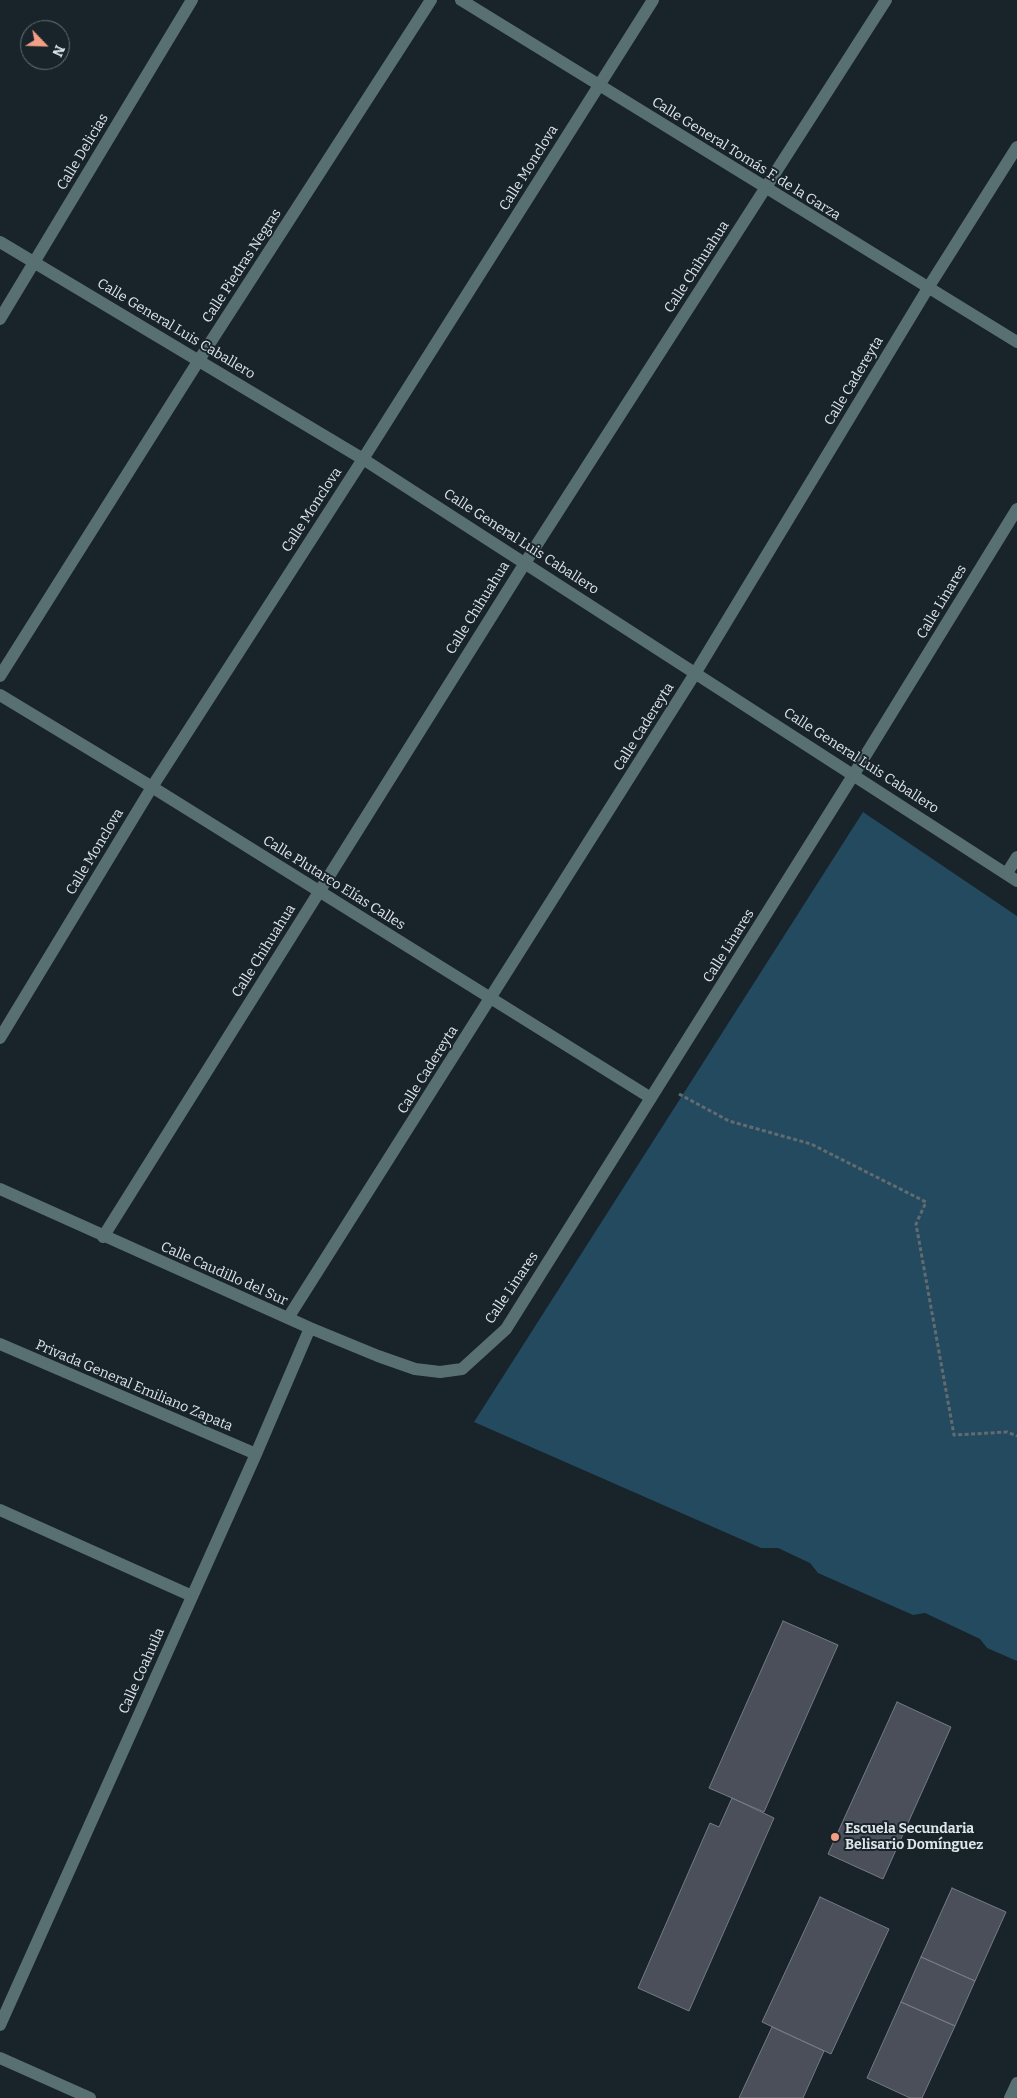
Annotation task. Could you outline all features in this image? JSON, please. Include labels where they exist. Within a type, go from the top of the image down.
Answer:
[{"type":"street","name":"Calle Delicias","points":[[0,319],[192,0]]},
{"type":"street","name":"Calle Piedras Negras","points":[[0,676],[199,360],[431,0]]},
{"type":"street","name":"Calle General Tomás F. de la Garza","points":[[461,0],[1017,342]]},
{"type":"street","name":"Calle Monclova","points":[[0,1038],[152,787],[363,459],[653,0]]},
{"type":"street","name":"Calle Chihuahua","points":[[103,1237],[524,562],[886,0]]},
{"type":"street","name":"Calle Cadereyta","points":[[288,1318],[696,672],[928,288],[1017,147]]},
{"type":"street","name":"Calle General Luis Caballero","points":[[0,242],[363,459],[1012,877]]},
{"type":"street","name":"Calle Linares","points":[[440,1372],[462,1368],[506,1329],[854,774],[1017,509]]},
{"type":"street","name":"Calle Plutarco Elías Calles","points":[[0,695],[152,787],[651,1098]]},
{"type":"street","points":[[1012,877],[1017,858]]},
{"type":"street","name":"Calle Caudillo del Sur","points":[[0,1189],[103,1237],[310,1328],[415,1369],[440,1372]]},
{"type":"street","name":"Calle Coahuila","points":[[0,2025],[256,1454],[310,1328]]},
{"type":"street","name":"Privada General Emiliano Zapata","points":[[0,1344],[256,1454]]},
{"type":"street","points":[[0,1510],[192,1596]]},
{"type":"street","points":[[0,2058],[90,2098]]},
{"type":"street","points":[[1010,2098],[1017,2082]]},
{"type":"path","points":[[660,1083],[729,1121],[811,1144],[926,1202],[916,1224],[954,1435],[1007,1432],[1017,1436]]},
{"type":"shaded area","points":[[863,812],[1017,916],[1017,1661],[987,1648],[980,1639],[925,1613],[913,1615],[818,1573],[810,1563],[778,1548],[761,1548],[474,1422]]},
{"type":"building","points":[[783,1621],[838,1645],[764,1812],[709,1788]]},
{"type":"building","points":[[897,1702],[951,1727],[883,1879],[828,1854]]},
{"type":"building","points":[[732,1798],[774,1818],[689,2011],[638,1988],[710,1823],[719,1827]]},
{"type":"building","points":[[952,1888],[1006,1912],[975,1981],[921,1957]]},
{"type":"building","points":[[820,1897],[889,1929],[831,2054],[762,2022]]},
{"type":"building","points":[[921,1957],[975,1981],[955,2026],[901,2002]]},
{"type":"building","points":[[901,2002],[955,2026],[922,2098],[910,2098],[867,2078]]},
{"type":"building","points":[[772,2027],[824,2051],[803,2098],[739,2098]]},
{"type":"place","name":"Escuela Secundaria Belisario Domínguez","points":[[835,1837]]}]
